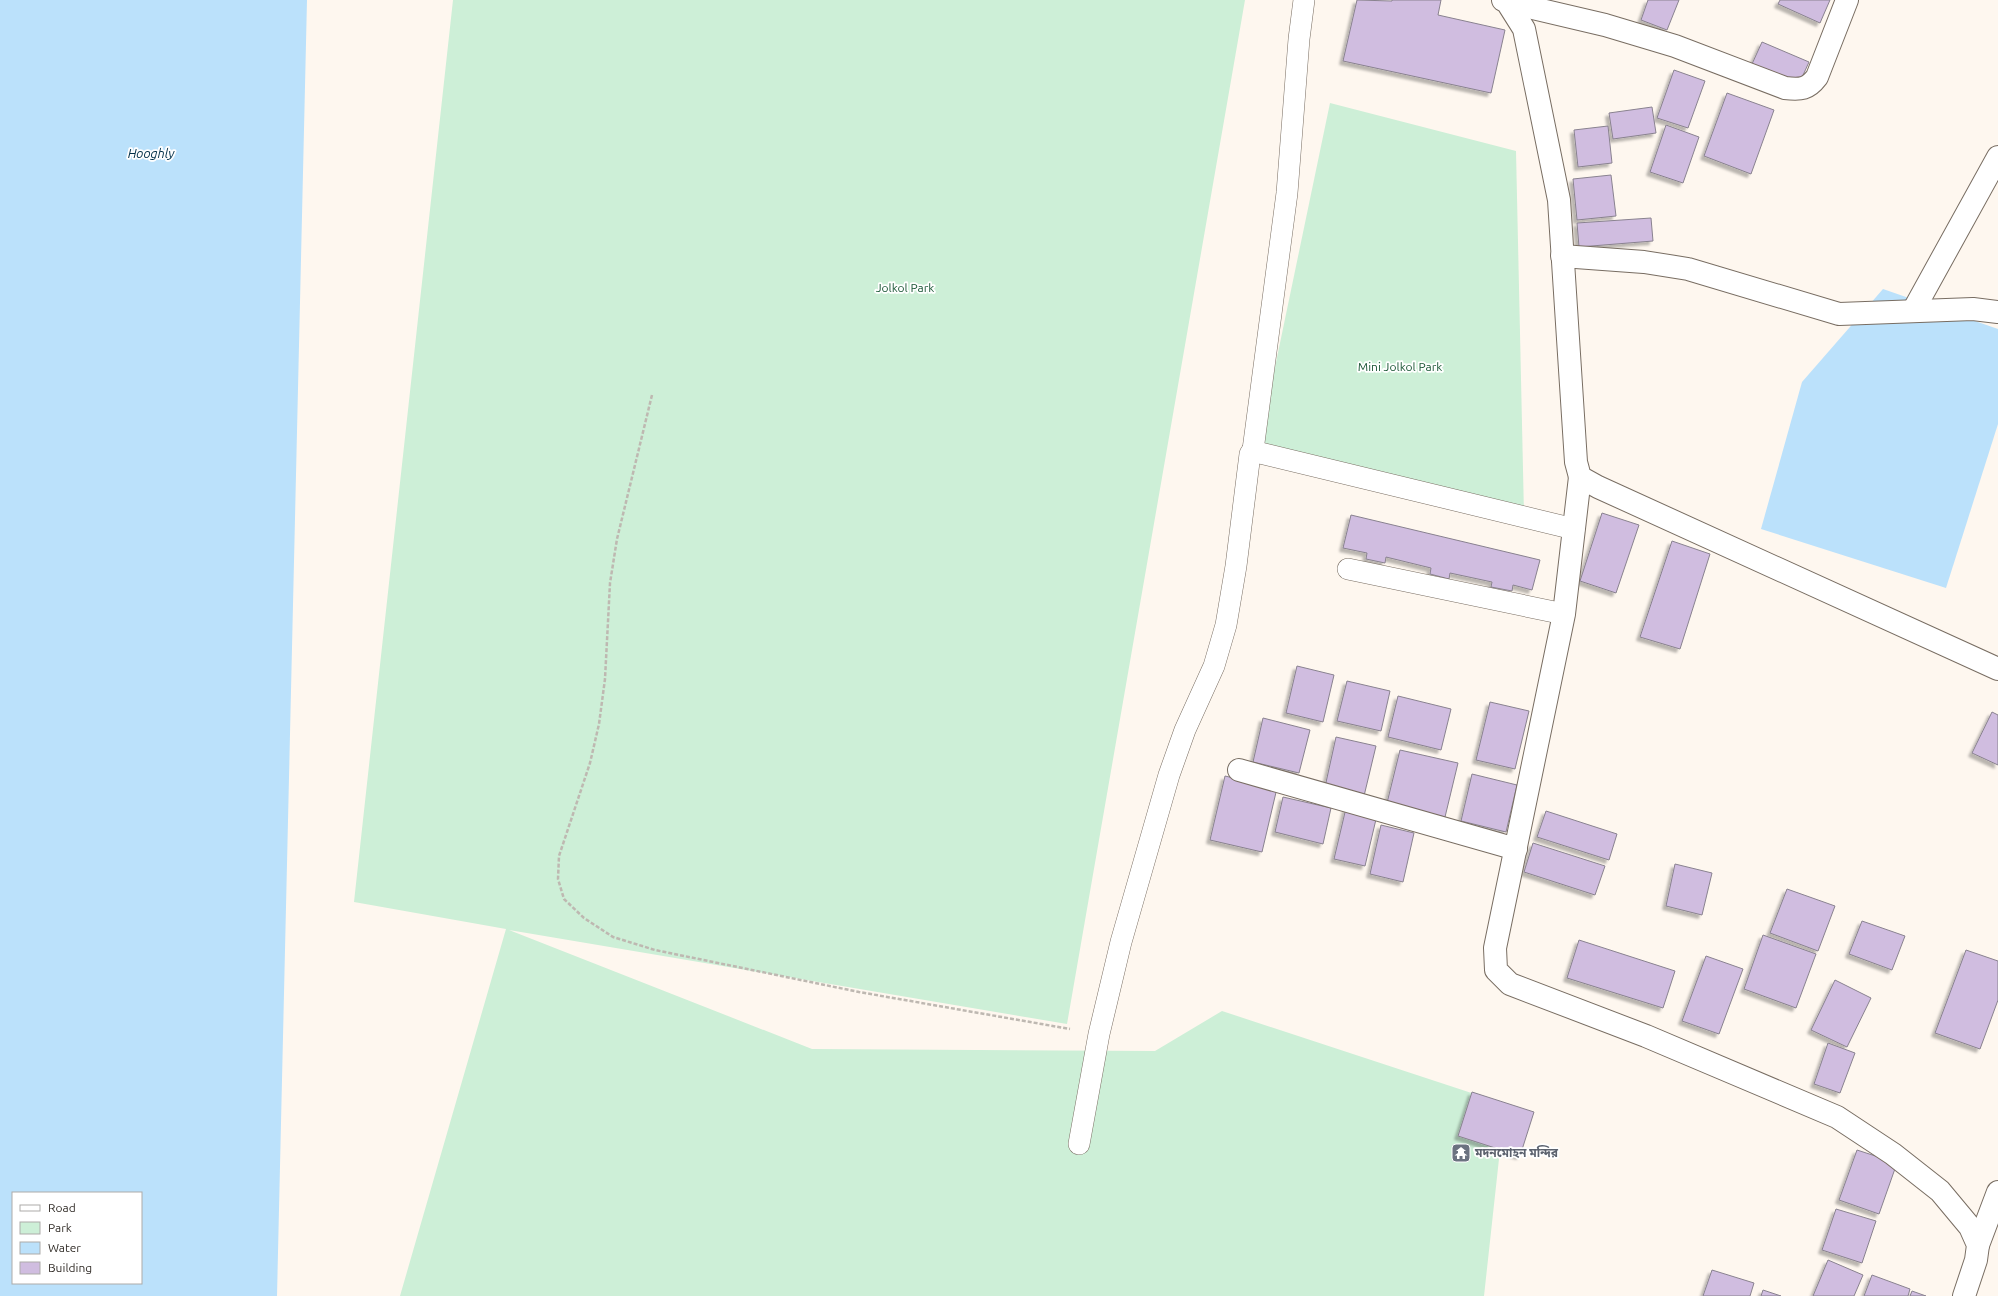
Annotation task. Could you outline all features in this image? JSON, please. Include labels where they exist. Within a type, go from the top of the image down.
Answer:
[{"type":"street","points":[[1505,1],[1605,25],[1668,44],[1785,88],[1799,90],[1810,86],[1817,77],[1847,0]]},
{"type":"street","points":[[1505,1],[1524,29],[1559,200],[1576,462],[1580,477],[1564,614],[1495,948],[1496,970],[1510,984],[1646,1036],[1837,1116],[1893,1154],[1940,1191],[1970,1227],[1978,1245]]},
{"type":"street","points":[[1913,311],[1998,157]]},
{"type":"street","points":[[1562,256],[1644,262],[1688,269],[1839,314],[1973,309],[1998,312]]},
{"type":"street","points":[[1580,477],[1605,490],[1998,669]]},
{"type":"street","points":[[1239,770],[1516,849]]},
{"type":"street","points":[[1964,1296],[1976,1260],[1978,1245],[1998,1192]]},
{"type":"lane","points":[[1079,1144],[1098,1034],[1115,965],[1169,775],[1185,730],[1214,666],[1221,644],[1235,573],[1250,454],[1253,450],[1287,193],[1299,39],[1304,0]]},
{"type":"lane","points":[[1253,450],[1574,529]]},
{"type":"lane","points":[[1348,569],[1564,614]]},
{"type":"path","points":[[652,395],[617,539],[610,583],[605,679],[599,724],[590,763],[559,856],[558,879],[564,899],[584,918],[613,937],[655,950],[859,992],[1098,1034]]},
{"type":"green space","name":"Jolkol Park","points":[[453,0],[1245,0],[1067,1024],[509,930],[812,1049],[1155,1051],[1222,1011],[1505,1104],[1484,1296],[400,1296],[506,929],[354,902]]},
{"type":"green space","name":"Mini Jolkol Park","points":[[1330,103],[1516,151],[1524,515],[1255,463]]},
{"type":"water","name":"Hooghly","points":[[0,0],[307,0],[277,1296],[0,1296]]},
{"type":"water","points":[[1883,289],[1998,329],[1998,424],[1946,588],[1761,529],[1802,382]]},
{"type":"building","points":[[1357,0],[1441,0],[1438,15],[1505,30],[1491,93],[1343,61]]},
{"type":"building","points":[[1648,0],[1679,0],[1667,30],[1641,20]]},
{"type":"building","points":[[1780,0],[1830,0],[1820,23],[1778,4]]},
{"type":"building","points":[[1762,42],[1809,62],[1799,84],[1752,64]]},
{"type":"building","points":[[1674,70],[1705,81],[1688,128],[1657,118]]},
{"type":"building","points":[[1727,93],[1774,110],[1751,174],[1704,156]]},
{"type":"building","points":[[1652,107],[1656,133],[1613,139],[1609,113]]},
{"type":"building","points":[[1666,125],[1699,137],[1683,183],[1650,172]]},
{"type":"building","points":[[1608,126],[1612,163],[1578,167],[1574,130]]},
{"type":"building","points":[[1611,175],[1616,216],[1577,220],[1573,179]]},
{"type":"building","points":[[1651,218],[1653,241],[1579,247],[1577,223]]},
{"type":"building","points":[[1602,513],[1639,525],[1616,593],[1580,581]]},
{"type":"building","points":[[1351,515],[1540,560],[1532,590],[1513,585],[1512,591],[1491,587],[1492,582],[1450,573],[1449,579],[1430,574],[1431,568],[1386,557],[1385,563],[1366,559],[1367,553],[1343,548]]},
{"type":"building","points":[[1672,541],[1710,554],[1680,649],[1640,637]]},
{"type":"building","points":[[1297,666],[1334,675],[1323,722],[1286,713]]},
{"type":"building","points":[[1347,681],[1390,691],[1381,731],[1337,721]]},
{"type":"building","points":[[1398,696],[1451,709],[1441,750],[1388,737]]},
{"type":"building","points":[[1490,702],[1529,711],[1515,769],[1476,760]]},
{"type":"building","points":[[1992,712],[1998,715],[1998,765],[1972,753]]},
{"type":"building","points":[[1263,718],[1310,730],[1299,773],[1253,762]]},
{"type":"building","points":[[1336,737],[1376,746],[1364,796],[1325,787]]},
{"type":"building","points":[[1400,750],[1458,763],[1445,817],[1387,803]]},
{"type":"building","points":[[1472,774],[1517,785],[1506,832],[1461,821]]},
{"type":"building","points":[[1225,776],[1277,788],[1262,852],[1210,840]]},
{"type":"building","points":[[1283,797],[1331,808],[1323,844],[1275,832]]},
{"type":"building","points":[[1346,808],[1377,815],[1365,866],[1334,859]]},
{"type":"building","points":[[1546,811],[1617,834],[1609,860],[1537,837]]},
{"type":"building","points":[[1381,825],[1414,833],[1403,882],[1370,874]]},
{"type":"building","points":[[1533,843],[1605,866],[1595,895],[1524,872]]},
{"type":"building","points":[[1675,864],[1712,873],[1702,915],[1666,906]]},
{"type":"building","points":[[1787,889],[1835,906],[1818,951],[1770,933]]},
{"type":"building","points":[[1862,921],[1905,936],[1892,970],[1849,954]]},
{"type":"building","points":[[1763,935],[1816,954],[1796,1008],[1744,989]]},
{"type":"building","points":[[1579,940],[1675,971],[1663,1008],[1567,978]]},
{"type":"building","points":[[1966,950],[1998,961],[1998,1000],[1980,1049],[1935,1033]]},
{"type":"building","points":[[1706,956],[1743,969],[1719,1034],[1682,1021]]},
{"type":"building","points":[[1835,980],[1871,998],[1847,1047],[1811,1030]]},
{"type":"building","points":[[1828,1043],[1855,1053],[1840,1093],[1814,1084]]},
{"type":"building","points":[[1472,1092],[1534,1112],[1520,1156],[1458,1136]]},
{"type":"building","points":[[1857,1150],[1897,1163],[1879,1214],[1839,1200]]},
{"type":"building","points":[[1836,1209],[1876,1221],[1862,1263],[1822,1250]]},
{"type":"building","points":[[1828,1260],[1863,1275],[1854,1296],[1813,1296]]},
{"type":"building","points":[[1712,1270],[1754,1283],[1750,1296],[1703,1296]]},
{"type":"building","points":[[1872,1275],[1910,1289],[1908,1296],[1864,1296]]},
{"type":"building","points":[[1763,1290],[1781,1296],[1761,1296]]},
{"type":"building","points":[[1912,1291],[1926,1296],[1910,1296]]},
{"type":"place","name":"মদনমোহন মন্দির","points":[[1461,1153]]}]
